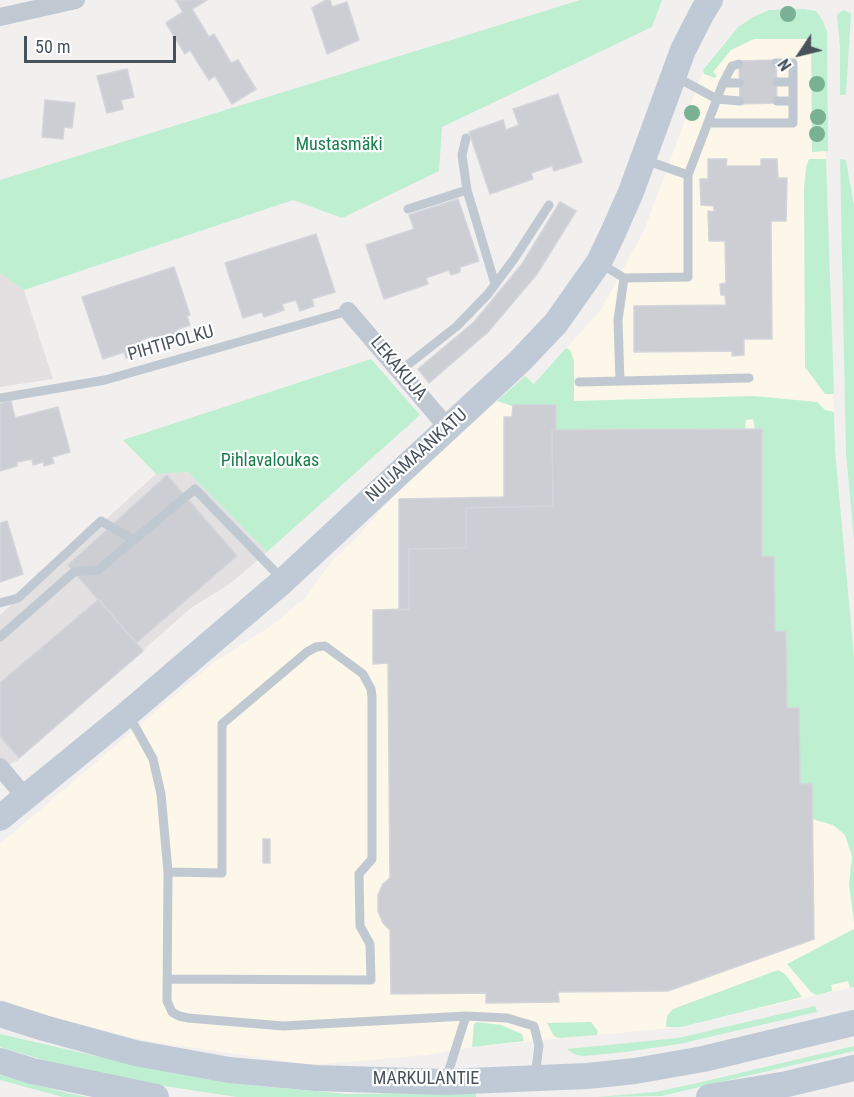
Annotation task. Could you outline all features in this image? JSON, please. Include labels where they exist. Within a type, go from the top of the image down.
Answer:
[{"type":"main road","name":"NUIJAMAANKATU","points":[[0,818],[283,581],[448,428],[556,323],[599,262],[631,192],[673,75],[691,33],[710,0]]},
{"type":"main road","name":"MARKULANTIE","points":[[0,1014],[135,1053],[229,1070],[316,1078],[445,1082],[535,1088],[587,1076],[671,1065],[854,1023]]},
{"type":"main road","points":[[0,1061],[32,1071],[156,1097]]},
{"type":"main road","points":[[709,1097],[765,1088],[854,1068]]},
{"type":"street","points":[[0,17],[76,0]]},
{"type":"street","name":"LEKAKUJA","points":[[348,311],[448,428]]},
{"type":"street","points":[[0,767],[25,797]]},
{"type":"lane","points":[[709,123],[793,123],[793,63],[776,63]]},
{"type":"lane","points":[[599,262],[624,278],[688,276],[688,175],[723,83],[732,66],[739,64]]},
{"type":"lane","points":[[673,75],[717,99],[740,101]]},
{"type":"lane","points":[[777,82],[793,82]]},
{"type":"lane","points":[[723,83],[740,83]]},
{"type":"lane","points":[[777,101],[793,101]]},
{"type":"lane","points":[[466,138],[462,155],[467,190],[495,284]]},
{"type":"lane","points":[[643,160],[688,175]]},
{"type":"lane","points":[[408,209],[467,190]]},
{"type":"lane","points":[[400,371],[457,326],[495,284],[549,205]]},
{"type":"lane","points":[[620,381],[618,320],[624,278]]},
{"type":"lane","name":"PIHTIPOLKU","points":[[0,398],[105,380],[348,311]]},
{"type":"lane","points":[[579,382],[749,378]]},
{"type":"lane","points":[[0,637],[74,572],[98,570],[195,489],[283,581]]},
{"type":"lane","points":[[0,603],[18,598],[101,521],[134,540]]},
{"type":"lane","points":[[167,979],[371,980],[370,944],[360,926],[359,874],[372,859],[371,688],[363,674],[325,646],[316,647],[307,652],[222,724],[222,873],[168,872]]},
{"type":"lane","points":[[126,714],[144,741],[153,759],[159,780],[168,872],[167,1001],[169,1007],[179,1016],[188,1018],[282,1026],[466,1016],[507,1018],[534,1026],[539,1046],[535,1088]]},
{"type":"lane","points":[[445,1082],[466,1016]]},
{"type":"shaded area","points":[[763,13],[821,19],[835,450],[854,656],[854,987],[671,1028],[479,1046],[427,1055],[312,1065],[142,1040],[55,1018],[0,999],[0,844],[213,663],[271,626],[305,598],[333,560],[399,490],[525,376],[534,384],[600,311],[644,231],[703,71],[727,39],[743,23]]},
{"type":"shaded area","points":[[0,273],[24,290],[53,379],[0,387]]},
{"type":"shaded area","points":[[188,472],[267,552],[231,583],[191,608],[17,761],[0,768],[0,615],[156,474]]},
{"type":"green space","name":"Mustasmäki","points":[[580,0],[662,0],[652,27],[442,127],[439,171],[342,218],[293,200],[24,290],[0,273],[0,180]]},
{"type":"green space","points":[[769,10],[816,11],[827,32],[828,151],[812,152],[811,39],[754,39],[731,50],[713,72],[717,76],[715,78],[704,74],[703,70],[738,27],[753,17]]},
{"type":"green space","points":[[843,10],[851,13],[846,95],[840,95],[837,15]]},
{"type":"green space","points":[[809,159],[826,159],[834,394],[825,394],[805,367],[804,189]]},
{"type":"green space","points":[[840,159],[846,160],[854,206],[854,540],[846,453]]},
{"type":"green space","points":[[566,348],[570,350],[574,361],[574,401],[754,396],[817,402],[825,410],[834,412],[835,450],[854,656],[854,922],[849,885],[852,856],[845,835],[833,825],[812,819],[812,785],[800,784],[799,708],[787,708],[786,632],[775,631],[774,557],[762,556],[762,429],[755,429],[753,419],[746,420],[745,429],[556,430],[556,405],[512,406],[497,401],[525,376],[534,384]]},
{"type":"green space","name":"Pihlavaloukas","points":[[371,359],[420,415],[267,552],[188,472],[156,474],[123,440]]},
{"type":"green space","points":[[854,929],[854,987],[850,988],[848,981],[831,985],[832,991],[817,995],[812,993],[787,964]]},
{"type":"green space","points":[[778,970],[785,974],[802,997],[681,1027],[666,1027],[667,1016],[673,1009]]},
{"type":"green space","points":[[815,1006],[817,1012],[679,1044],[584,1056],[576,1055],[567,1049],[678,1038]]},
{"type":"green space","points":[[477,1022],[501,1025],[522,1034],[524,1041],[472,1047],[474,1024]]},
{"type":"green space","points":[[591,1022],[598,1031],[597,1035],[559,1038],[554,1036],[547,1023]]},
{"type":"green space","points":[[0,1034],[157,1070],[237,1084],[348,1094],[476,1092],[476,1097],[237,1097],[73,1069],[0,1047]]},
{"type":"green space","points":[[854,1046],[854,1051],[661,1096],[597,1097],[655,1092]]},
{"type":"green space","points":[[0,1075],[87,1097],[63,1097],[0,1080]]},
{"type":"building","points":[[176,0],[207,0],[192,9],[209,37],[214,34],[231,63],[238,60],[256,89],[232,104],[215,76],[209,80],[190,50],[185,54],[166,23],[183,12]]},
{"type":"building","points":[[330,0],[332,7],[347,2],[359,40],[327,54],[312,8]]},
{"type":"building","points":[[776,60],[777,103],[740,104],[739,61]]},
{"type":"building","points":[[127,69],[134,97],[121,100],[123,109],[107,113],[97,76]]},
{"type":"building","points":[[558,94],[582,162],[554,171],[552,166],[531,173],[533,179],[490,194],[469,132],[503,120],[506,130],[519,125],[513,109]]},
{"type":"building","points":[[45,100],[75,103],[72,128],[64,127],[63,139],[42,137]]},
{"type":"building","points":[[708,159],[727,159],[726,166],[761,166],[761,159],[777,159],[778,178],[787,178],[786,221],[771,221],[772,339],[744,339],[744,355],[732,356],[732,351],[634,352],[634,306],[726,305],[725,295],[721,295],[720,284],[726,283],[725,241],[709,241],[708,211],[714,212],[714,206],[701,205],[700,179],[708,179]]},
{"type":"building","points":[[458,199],[479,261],[460,267],[460,272],[451,275],[449,270],[426,278],[428,284],[384,299],[366,245],[414,229],[409,215]]},
{"type":"building","points":[[560,202],[576,211],[537,274],[488,332],[429,383],[418,369],[474,322],[522,264]]},
{"type":"building","points":[[316,234],[335,292],[312,299],[314,306],[300,311],[296,300],[282,304],[284,310],[264,317],[262,312],[243,318],[225,263]]},
{"type":"building","points":[[174,267],[190,315],[187,316],[190,325],[176,330],[177,334],[155,341],[153,336],[141,340],[143,346],[137,349],[138,354],[126,358],[124,352],[103,359],[82,297]]},
{"type":"building","points":[[11,401],[15,418],[58,407],[70,452],[52,457],[54,463],[44,466],[43,462],[33,465],[32,459],[17,462],[17,466],[0,471],[0,404]]},
{"type":"building","points":[[513,405],[556,405],[556,430],[552,430],[553,506],[466,508],[466,548],[409,549],[409,609],[399,610],[399,499],[504,497],[504,417],[512,417]]},
{"type":"building","points":[[762,429],[762,556],[774,557],[775,631],[786,632],[787,708],[799,708],[800,784],[812,784],[814,939],[668,991],[558,992],[559,1002],[486,1003],[486,993],[391,994],[390,930],[383,923],[378,911],[378,895],[383,884],[390,878],[388,663],[373,664],[373,610],[409,609],[409,549],[466,548],[466,508],[553,506],[552,430]]},
{"type":"building","points":[[167,475],[237,556],[136,643],[68,565]]},
{"type":"building","points":[[7,521],[23,574],[0,582],[0,523]]},
{"type":"building","points":[[99,599],[143,651],[19,758],[0,736],[0,683]]},
{"type":"building","points":[[263,839],[270,839],[270,863],[263,863]]}]
